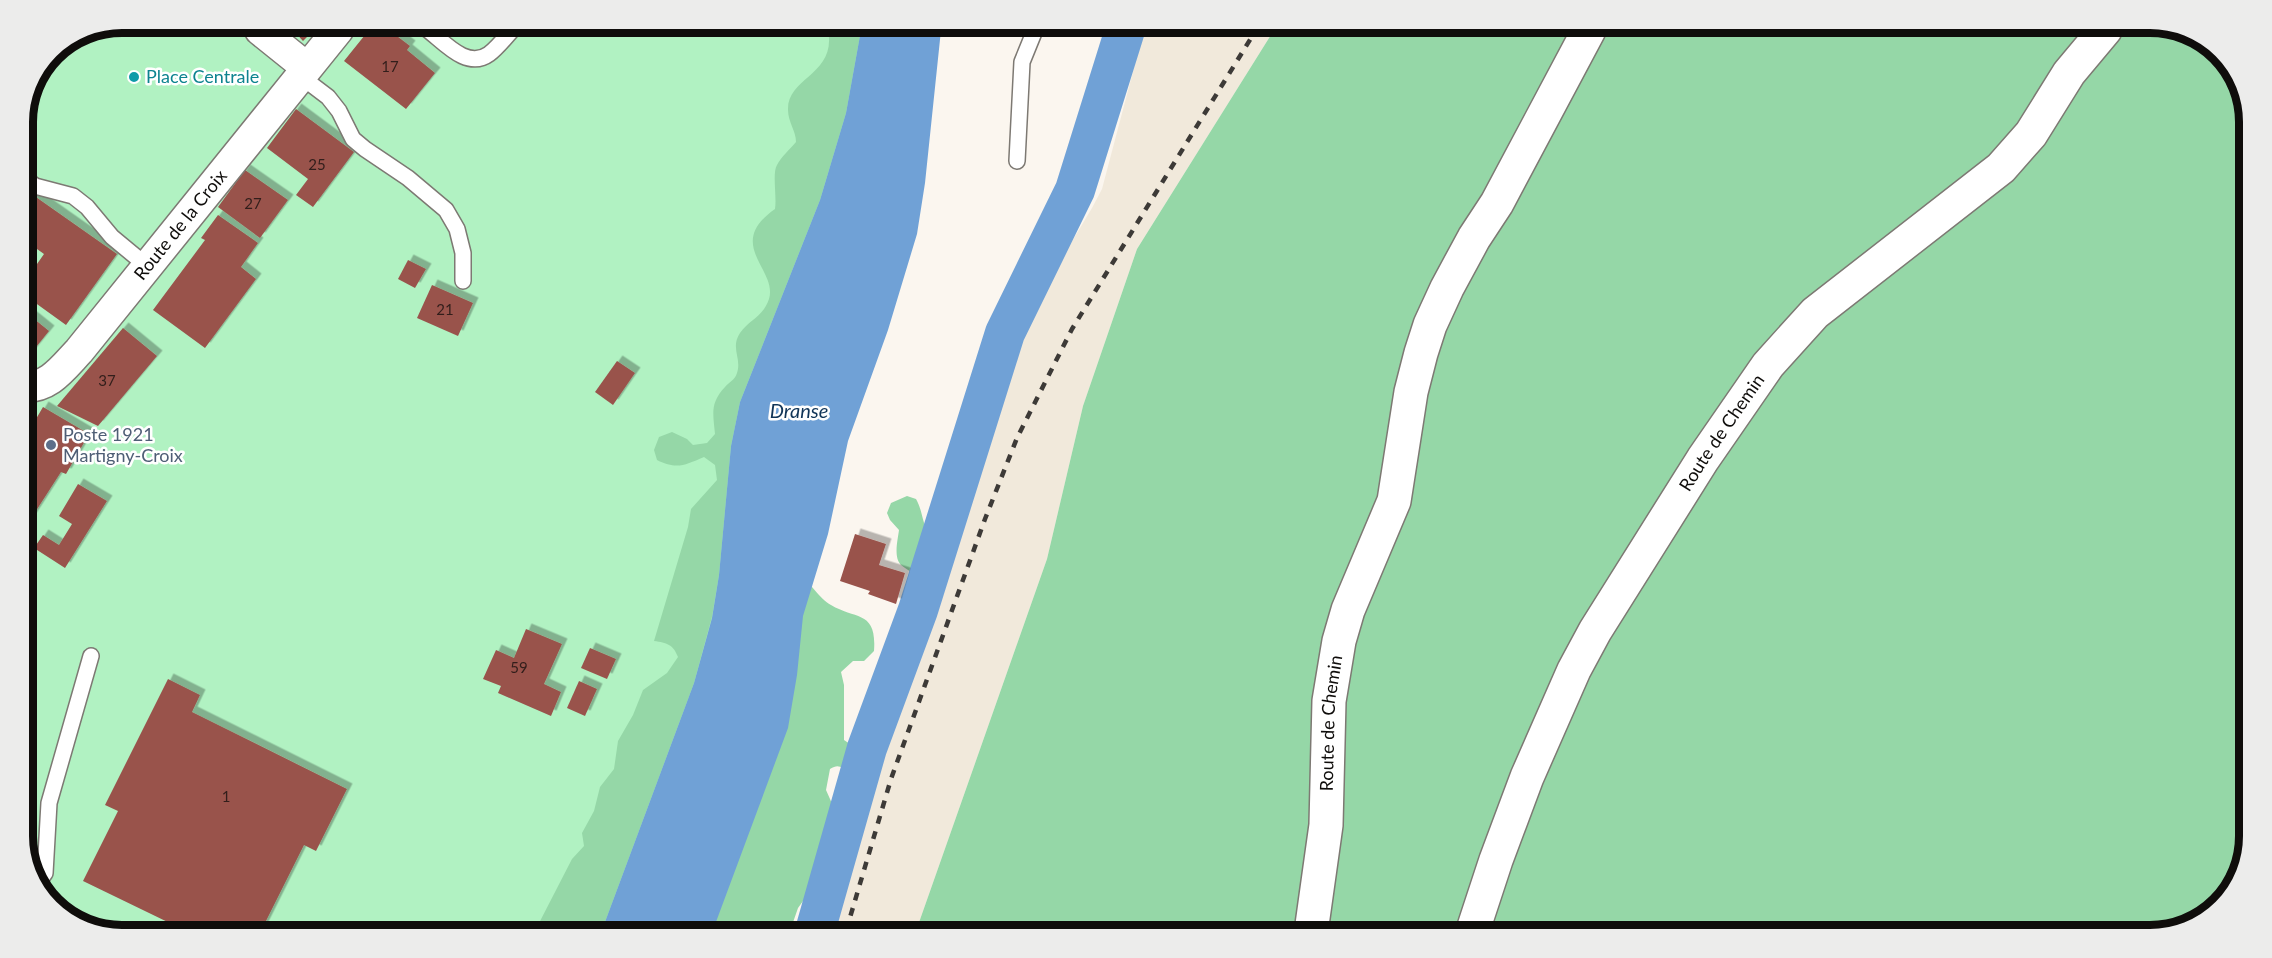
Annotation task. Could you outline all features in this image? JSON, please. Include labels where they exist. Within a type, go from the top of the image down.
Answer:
[{"type":"street","points":[[263,33],[303,71]]},
{"type":"street","name":"Route de la Croix","points":[[33,389],[48,382],[79,351],[335,33]]},
{"type":"street","name":"Route de Chemin","points":[[1312,925],[1326,825],[1329,701],[1339,641],[1348,610],[1394,501],[1411,392],[1420,353],[1447,288],[1474,238],[1497,203],[1587,33]]},
{"type":"street","name":"Route de Chemin","points":[[1475,925],[1527,777],[1574,670],[1595,631],[1703,459],[1768,365],[1815,313],[2001,168],[2031,134],[2069,73],[2102,33]]},
{"type":"lane","points":[[432,33],[464,58],[478,60],[489,54],[509,33]]},
{"type":"lane","points":[[1017,161],[1022,62],[1034,33]]},
{"type":"lane","points":[[303,71],[339,111],[353,139],[408,178],[446,210],[457,229],[463,253],[463,281]]},
{"type":"lane","points":[[33,184],[73,196],[87,207],[112,237],[147,266]]},
{"type":"lane","points":[[43,876],[49,803],[91,656]]},
{"type":"shaded area","points":[[1143,33],[1272,33],[1137,249],[1083,406],[1047,559],[918,925],[830,925],[888,746],[943,596],[996,418],[1009,346],[1102,189]]},
{"type":"green space","points":[[122,33],[892,33],[656,925],[122,925],[88,918],[59,899],[40,870],[33,842],[33,116],[42,83],[51,68],[63,55],[94,38]]},
{"type":"green space","points":[[828,33],[860,33],[846,113],[820,200],[740,402],[731,446],[719,575],[712,617],[694,683],[604,925],[538,925],[572,859],[584,846],[582,833],[594,811],[600,787],[614,769],[618,741],[633,715],[643,690],[667,673],[678,657],[669,645],[654,641],[688,527],[691,509],[717,480],[715,465],[704,457],[676,466],[657,460],[654,450],[659,437],[672,432],[687,439],[693,445],[707,443],[715,434],[713,414],[715,403],[720,393],[737,373],[737,338],[744,328],[760,314],[769,299],[770,288],[767,277],[753,245],[754,234],[760,222],[775,209],[777,165],[796,142],[788,114],[790,99],[795,90],[819,66],[829,45]]},
{"type":"green space","points":[[1272,33],[2150,33],[2167,35],[2194,45],[2204,51],[2221,68],[2230,83],[2239,116],[2239,836],[2237,853],[2227,880],[2213,899],[2199,910],[2173,922],[2150,925],[918,925],[1047,559],[1083,406],[1137,249]]},
{"type":"green space","points":[[907,496],[916,499],[930,535],[954,529],[957,540],[936,577],[925,621],[904,670],[891,717],[879,736],[876,761],[866,771],[852,772],[838,766],[830,769],[826,790],[834,808],[835,837],[808,894],[798,908],[792,925],[704,925],[798,570],[827,602],[840,610],[863,618],[872,629],[874,651],[864,661],[853,661],[841,672],[844,685],[844,740],[853,746],[861,742],[867,732],[879,685],[896,659],[919,585],[916,578],[901,565],[897,557],[899,530],[887,513],[891,503]]},
{"type":"water","name":"Dranse","points":[[860,33],[941,33],[925,183],[917,234],[888,330],[848,441],[828,534],[803,616],[797,675],[788,728],[715,925],[604,925],[694,683],[712,618],[719,575],[731,446],[740,402],[820,200],[846,113]]},
{"type":"building","points":[[296,33],[311,33],[303,41]]},
{"type":"building","points":[[367,33],[393,33],[410,46],[407,50],[435,73],[406,109],[344,61]]},
{"type":"building","points":[[296,109],[354,152],[313,207],[296,195],[308,179],[267,148]]},
{"type":"building","points":[[245,170],[288,200],[260,238],[218,207]]},
{"type":"building","points":[[33,195],[117,254],[66,325],[33,301],[33,270],[44,254],[33,246]]},
{"type":"building","points":[[218,215],[258,243],[241,267],[256,279],[205,348],[153,310],[205,240],[201,238]]},
{"type":"building","points":[[408,260],[426,269],[415,288],[398,279]]},
{"type":"building","points":[[432,285],[473,303],[458,336],[417,318]]},
{"type":"building","points":[[33,318],[49,331],[33,351]]},
{"type":"building","points":[[123,328],[157,356],[98,426],[57,406]]},
{"type":"building","points":[[617,361],[635,373],[613,405],[595,392]]},
{"type":"building","points":[[43,407],[89,434],[66,474],[61,472],[33,515],[33,424]]},
{"type":"building","points":[[78,484],[107,501],[65,568],[34,548],[43,535],[59,545],[72,524],[59,516]]},
{"type":"building","points":[[855,534],[886,544],[879,565],[905,573],[896,604],[868,594],[870,591],[840,581]]},
{"type":"building","points":[[526,629],[562,644],[544,684],[561,692],[551,716],[498,693],[501,686],[483,679],[496,650],[514,658]]},
{"type":"building","points":[[590,648],[616,659],[607,679],[581,668]]},
{"type":"building","points":[[168,679],[200,695],[192,712],[347,789],[316,851],[304,845],[264,925],[174,925],[83,881],[118,811],[105,805]]},
{"type":"building","points":[[579,681],[597,689],[585,716],[567,708]]},
{"type":"waterway","points":[[817,925],[867,748],[918,610],[1005,333],[1075,190],[1124,33]]},
{"type":"railway","points":[[848,925],[891,779],[985,519],[1017,438],[1072,329],[1254,33]]},
{"type":"place","name":"Place Centrale","points":[[134,77]]},
{"type":"place","name":"Poste 1921 Martigny-Croix","points":[[51,445]]}]
